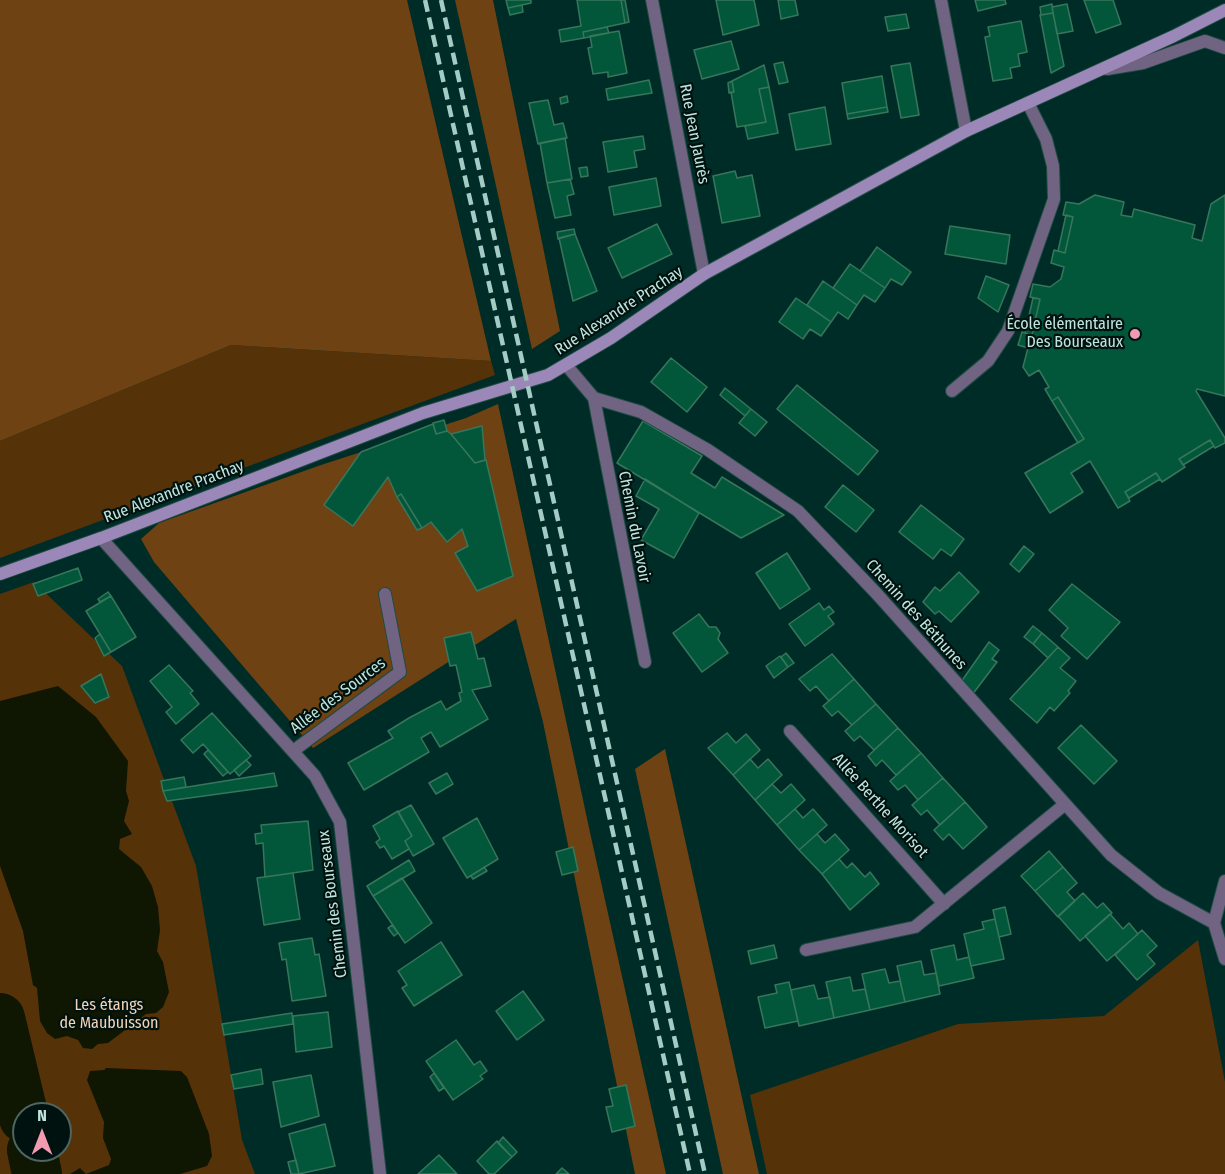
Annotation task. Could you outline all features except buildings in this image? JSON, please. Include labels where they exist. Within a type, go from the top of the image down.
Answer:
[{"type":"street","name":"Rue Jean Jaurès","points":[[652,0],[704,274]]},
{"type":"street","points":[[941,0],[966,130]]},
{"type":"street","name":"Rue Alexandre Prachay","points":[[0,574],[101,538],[423,413],[519,385],[567,366],[704,274],[966,130],[1225,10]]},
{"type":"street","name":"Rue Alexandre Prachay","points":[[1097,71],[1143,63],[1204,41],[1225,48]]},
{"type":"street","points":[[952,391],[988,361],[1008,332],[1054,199],[1053,166],[1046,139],[1028,103]]},
{"type":"street","points":[[567,366],[594,398]]},
{"type":"street","name":"Chemin du Lavoir","points":[[594,398],[645,662]]},
{"type":"street","name":"Chemin des Béthunes","points":[[594,398],[641,412],[708,450],[798,512],[877,594],[1111,855],[1159,893],[1214,923]]},
{"type":"street","name":"Chemin des Bourseaux","points":[[101,538],[315,776],[340,822],[380,1174]]},
{"type":"street","name":"Allée des Sources","points":[[293,751],[400,672],[385,594]]},
{"type":"street","name":"Allée Berthe Morisot","points":[[790,731],[944,904]]},
{"type":"street","points":[[806,950],[915,927],[1064,805]]},
{"type":"street","points":[[1225,881],[1214,923],[1225,959]]},
{"type":"green space","points":[[231,345],[491,361],[495,375],[0,558],[0,441]]},
{"type":"green space","name":"Les étangs de Maubuisson","points":[[34,582],[122,666],[196,866],[242,1140],[255,1174],[0,1174],[0,594]]},
{"type":"green space","points":[[1198,940],[1225,1082],[1225,1174],[767,1174],[750,1095],[958,1024],[1104,1016]]},
{"type":"shaded area","points":[[0,0],[407,0],[491,361],[231,345],[0,441]]},
{"type":"shaded area","points":[[455,0],[493,0],[560,331],[532,349]]},
{"type":"shaded area","points":[[498,404],[666,1174],[635,1174],[543,722],[516,619],[313,748],[154,562],[141,539],[159,523],[318,466],[466,418]]},
{"type":"shaded area","points":[[58,686],[96,717],[128,761],[126,791],[129,801],[124,821],[132,834],[120,839],[119,849],[141,867],[152,886],[158,907],[160,930],[157,951],[163,962],[169,992],[163,1007],[156,1013],[146,1014],[108,1043],[98,1044],[92,1049],[83,1048],[78,1040],[67,1036],[55,1039],[47,1033],[40,1021],[37,988],[33,985],[23,931],[0,866],[0,701]]},
{"type":"shaded area","points":[[665,749],[759,1174],[723,1174],[635,769]]},
{"type":"shaded area","points":[[106,1068],[181,1071],[187,1077],[209,1134],[212,1156],[207,1166],[180,1174],[86,1174],[109,1165],[111,1159],[103,1138],[104,1122],[87,1080],[90,1071]]},
{"type":"shaded area","points":[[80,1168],[86,1174],[70,1174]]},
{"type":"waterway","points":[[0,1018],[20,1102]]},
{"type":"waterway","points":[[34,1162],[37,1174]]},
{"type":"railway","points":[[425,0],[690,1174]]},
{"type":"railway","points":[[441,0],[705,1174]]},
{"type":"place","name":"École élémentaire Des Bourseaux","points":[[1135,334]]}]
